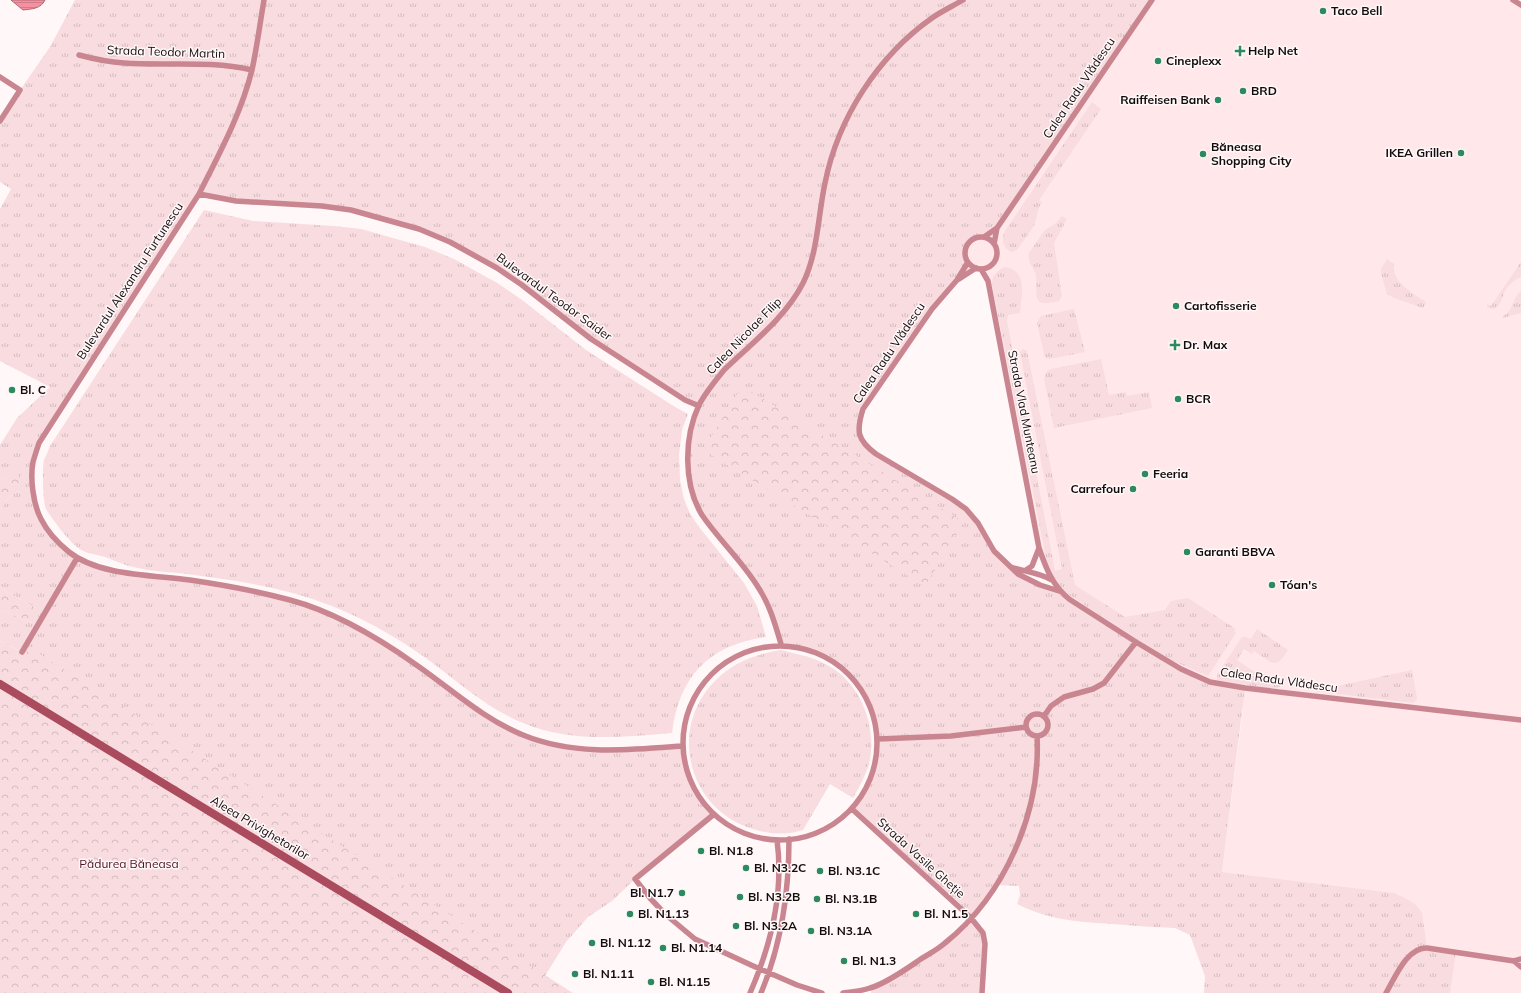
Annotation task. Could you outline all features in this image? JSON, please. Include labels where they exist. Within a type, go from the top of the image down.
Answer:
[{"type":"street","name":"Bulevardul Alexandru Furtunescu","points":[[264,0],[252,70],[243,99],[219,157],[199,194],[39,443],[33,463],[32,475],[35,500],[41,519],[67,551],[90,564],[114,570],[190,580],[255,591],[292,600],[318,609],[349,623],[381,641],[479,710],[523,736],[548,744],[591,750],[620,750],[682,746]]},
{"type":"street","name":"Calea Nicolae Filip","points":[[781,644],[771,611],[762,593],[749,574],[710,527],[701,513],[690,477],[689,450],[692,424],[699,406],[724,370],[772,324],[798,294],[810,267],[827,171],[833,151],[849,114],[861,94],[906,39],[932,18],[963,0]]},
{"type":"street","name":"Calea Radu Vlădescu","points":[[984,237],[997,228],[1152,0]]},
{"type":"street","points":[[1513,0],[1521,5]]},
{"type":"street","name":"Strada Teodor Martin","points":[[79,55],[104,61],[123,63],[210,64],[238,66],[252,70]]},
{"type":"street","points":[[0,77],[20,90],[0,121]]},
{"type":"street","name":"Bulevardul Teodor Saider","points":[[199,194],[236,201],[298,204],[351,210],[419,229],[450,242],[497,268],[522,285],[590,339],[685,400],[699,406]]},
{"type":"street","name":"Calea Radu Vlădescu","points":[[994,244],[997,228]]},
{"type":"street","points":[[984,237],[989,239],[994,244],[997,254],[994,262],[990,266],[979,269],[968,262],[965,253],[967,245],[974,238],[984,237]]},
{"type":"street","name":"Calea Radu Vlădescu","points":[[968,262],[957,280],[932,309],[863,409],[859,420],[860,437],[865,446],[876,454],[952,499],[966,510],[978,523],[994,551],[1018,574],[1026,579],[1059,591],[1136,642],[1181,669],[1210,682],[1227,686],[1521,720]]},
{"type":"street","name":"Strada Vlad Munteanu","points":[[990,266],[988,281],[1039,548]]},
{"type":"street","name":"Calea Radu Vlădescu","points":[[957,280],[979,269]]},
{"type":"street","name":"Strada Vlad Munteanu","points":[[979,269],[988,281]]},
{"type":"street","name":"Calea Radu Vlădescu","points":[[1039,548],[1045,567],[1059,591]]},
{"type":"street","points":[[1026,570],[1032,566],[1039,548]]},
{"type":"street","points":[[22,652],[77,558]]},
{"type":"street","points":[[1009,566],[1026,570],[1052,580]]},
{"type":"street","points":[[1026,579],[1041,575],[1045,567]]},
{"type":"street","points":[[1044,716],[1051,706],[1064,697],[1093,689],[1104,684],[1136,642]]},
{"type":"street","points":[[781,644],[814,651],[832,659],[846,670],[860,686],[870,704],[876,723],[878,739],[876,761],[868,785],[852,809],[826,828],[808,835],[777,840],[754,836],[736,829],[713,815],[693,787],[684,763],[682,746],[684,731],[693,701],[701,687],[711,675],[736,656],[749,650],[781,644]]},
{"type":"street","name":"Aleea Privighetorilor","points":[[0,684],[508,993]]},
{"type":"street","points":[[1037,714],[1044,716],[1048,723],[1048,728],[1042,735],[1031,735],[1026,727],[1026,721],[1030,716],[1037,714]]},
{"type":"street","points":[[878,739],[952,736],[1026,727]]},
{"type":"street","points":[[843,993],[871,990],[945,943],[971,918],[997,885],[1024,829],[1030,806],[1035,775],[1038,751],[1037,736]]},
{"type":"street","name":"Strada Vasile Gheție","points":[[852,809],[971,918],[983,933],[985,944],[982,993]]},
{"type":"street","points":[[713,815],[635,879],[665,914],[695,939],[769,973],[822,993]]},
{"type":"street","points":[[761,993],[778,944],[785,910],[787,896],[789,839]]},
{"type":"street","points":[[750,993],[768,945],[777,897],[779,861],[777,840]]},
{"type":"street","points":[[1386,993],[1410,955],[1420,948],[1514,961],[1521,959]]},
{"type":"street","points":[[1514,961],[1521,967]]},
{"type":"shaded area","points":[[11,0],[45,0],[38,7],[23,10]]},
{"type":"shaded area","points":[[1152,0],[1513,0],[1521,5],[1521,993],[1386,993],[1401,895],[1395,893],[1222,872],[1243,710],[1227,686],[1181,669],[1059,591],[1039,548],[986,269],[972,266],[966,258],[965,250],[969,242],[974,238],[980,237],[989,239]]},
{"type":"green space","points":[[75,0],[1152,0],[989,239],[976,237],[968,244],[966,255],[972,266],[942,296],[863,409],[859,430],[865,446],[966,509],[994,551],[1018,574],[1059,591],[1069,599],[1196,676],[1245,688],[1222,872],[1395,893],[1407,899],[1417,906],[1422,913],[1427,948],[1456,952],[1450,993],[1204,993],[1205,976],[1190,935],[1175,928],[1076,921],[1040,914],[1017,904],[1020,895],[1019,886],[997,885],[971,918],[852,809],[864,791],[873,771],[877,751],[876,730],[872,710],[863,691],[850,674],[833,660],[815,651],[781,644],[766,599],[701,513],[691,486],[689,450],[699,406],[591,339],[497,268],[419,229],[351,210],[273,204],[199,194],[39,443],[32,475],[41,519],[53,535],[77,558],[114,571],[190,580],[292,600],[349,623],[523,736],[572,748],[682,746],[685,765],[692,783],[701,800],[713,815],[635,879],[612,901],[588,917],[566,942],[545,976],[22,652],[0,641],[0,613],[2,610],[32,623],[38,609],[0,588],[0,510],[9,497],[19,490],[19,470],[0,481],[0,445],[17,418],[50,387],[0,361],[0,209],[11,189],[0,182],[0,115],[2,116],[50,47]]},
{"type":"green space","points":[[1092,102],[1101,109],[1039,200],[1042,202],[1039,207],[1034,226],[1017,250],[1011,252],[1006,248],[1004,243],[1003,237],[1005,231]]},
{"type":"green space","points":[[204,210],[253,221],[361,229],[425,247],[454,259],[499,284],[586,350],[688,414],[682,430],[679,455],[680,480],[684,499],[690,514],[699,527],[744,583],[757,606],[766,637],[746,641],[728,647],[713,656],[700,667],[690,680],[682,695],[676,713],[672,733],[616,737],[560,734],[523,723],[509,717],[471,692],[405,644],[369,623],[332,606],[293,593],[238,581],[153,571],[125,565],[77,547],[60,529],[46,509],[43,485],[44,460],[50,446]]},
{"type":"green space","points":[[1062,216],[1067,219],[1054,243],[1062,296],[1059,301],[1043,303],[1037,299],[1036,276],[1029,259],[1029,253],[1045,230],[1056,223]]},
{"type":"green space","points":[[1387,259],[1394,264],[1394,270],[1399,282],[1409,291],[1426,302],[1423,308],[1387,294],[1381,269]]},
{"type":"green space","points":[[1521,262],[1521,277],[1506,289],[1498,307],[1491,309],[1487,307],[1487,304],[1491,306]]},
{"type":"green space","points":[[1004,267],[1012,269],[1017,273],[1022,284],[1020,313],[1008,315],[1007,321],[1055,571],[1062,569],[1020,352],[1023,349],[1027,351],[1075,585],[1125,617],[1165,610],[1171,601],[1188,598],[1236,629],[1234,631],[1236,633],[1208,676],[1166,658],[1063,591],[1054,578],[1046,558],[992,285],[992,279],[995,274]]},
{"type":"green space","points":[[1521,291],[1521,313],[1503,318],[1503,316],[1509,311],[1516,297]]},
{"type":"green space","points":[[1074,309],[1085,352],[1050,359],[1045,358],[1037,323],[1041,316]]},
{"type":"green space","points":[[1101,359],[1109,395],[1126,392],[1127,396],[1149,392],[1152,408],[1054,428],[1044,379],[1046,372],[1051,369]]},
{"type":"green space","points":[[742,386],[964,522],[925,586],[703,450]]},
{"type":"green space","points":[[19,469],[19,490],[9,497],[0,510],[0,481]]},
{"type":"green space","points":[[0,588],[38,609],[39,614],[35,622],[32,623],[2,610],[0,613]]},
{"type":"green space","points":[[1257,629],[1288,650],[1281,660],[1276,663],[1270,662],[1254,651],[1252,654],[1244,649],[1237,660],[1268,681],[1279,682],[1281,685],[1277,690],[1217,680],[1217,675],[1242,637],[1251,639]]},
{"type":"green space","name":"Pădurea Băneasa","points":[[0,641],[22,652],[35,651],[573,993],[0,993]]},
{"type":"green space","points":[[781,650],[822,662],[839,672],[857,693],[863,705],[868,718],[871,746],[870,759],[867,769],[853,798],[830,784],[803,830],[782,834],[768,833],[747,827],[726,816],[710,801],[698,783],[691,762],[689,741],[692,719],[701,699],[716,680],[730,668],[746,660]]},
{"type":"green space","points":[[1412,670],[1417,698],[1417,700],[1413,703],[1314,691]]},
{"type":"green space","points":[[971,918],[983,933],[982,993],[871,993],[872,988],[924,957]]},
{"type":"place","name":"Taco Bell","points":[[1323,11]]},
{"type":"place","name":"Help Net","points":[[1240,51]]},
{"type":"place","name":"Cineplexx","points":[[1158,61]]},
{"type":"place","name":"BRD","points":[[1243,91]]},
{"type":"place","name":"Raiffeisen Bank","points":[[1218,100]]},
{"type":"place","name":"IKEA Grillen","points":[[1461,153]]},
{"type":"place","name":"Băneasa Shopping City","points":[[1203,154]]},
{"type":"place","name":"Cartofisserie","points":[[1176,306]]},
{"type":"place","name":"Dr. Max","points":[[1175,345]]},
{"type":"place","name":"Bl. C","points":[[12,390]]},
{"type":"place","name":"BCR","points":[[1178,399]]},
{"type":"place","name":"Feeria","points":[[1145,474]]},
{"type":"place","name":"Carrefour","points":[[1133,489]]},
{"type":"place","name":"Garanti BBVA","points":[[1187,552]]},
{"type":"place","name":"Tóan's","points":[[1272,585]]},
{"type":"place","name":"Bl. N1.8","points":[[701,851]]},
{"type":"place","name":"Bl. N3.2C","points":[[746,868]]},
{"type":"place","name":"Bl. N3.1C","points":[[820,871]]},
{"type":"place","name":"Bl. N1.7","points":[[682,893]]},
{"type":"place","name":"Bl. N3.2B","points":[[740,897]]},
{"type":"place","name":"Bl. N3.1B","points":[[817,899]]},
{"type":"place","name":"Bl. N1.13","points":[[630,914]]},
{"type":"place","name":"Bl. N1.5","points":[[916,914]]},
{"type":"place","name":"Bl. N3.2A","points":[[736,926]]},
{"type":"place","name":"Bl. N3.1A","points":[[811,931]]},
{"type":"place","name":"Bl. N1.12","points":[[592,943]]},
{"type":"place","name":"Bl. N1.14","points":[[663,948]]},
{"type":"place","name":"Bl. N1.3","points":[[844,961]]},
{"type":"place","name":"Bl. N1.11","points":[[575,974]]},
{"type":"place","name":"Bl. N1.15","points":[[651,982]]}]
